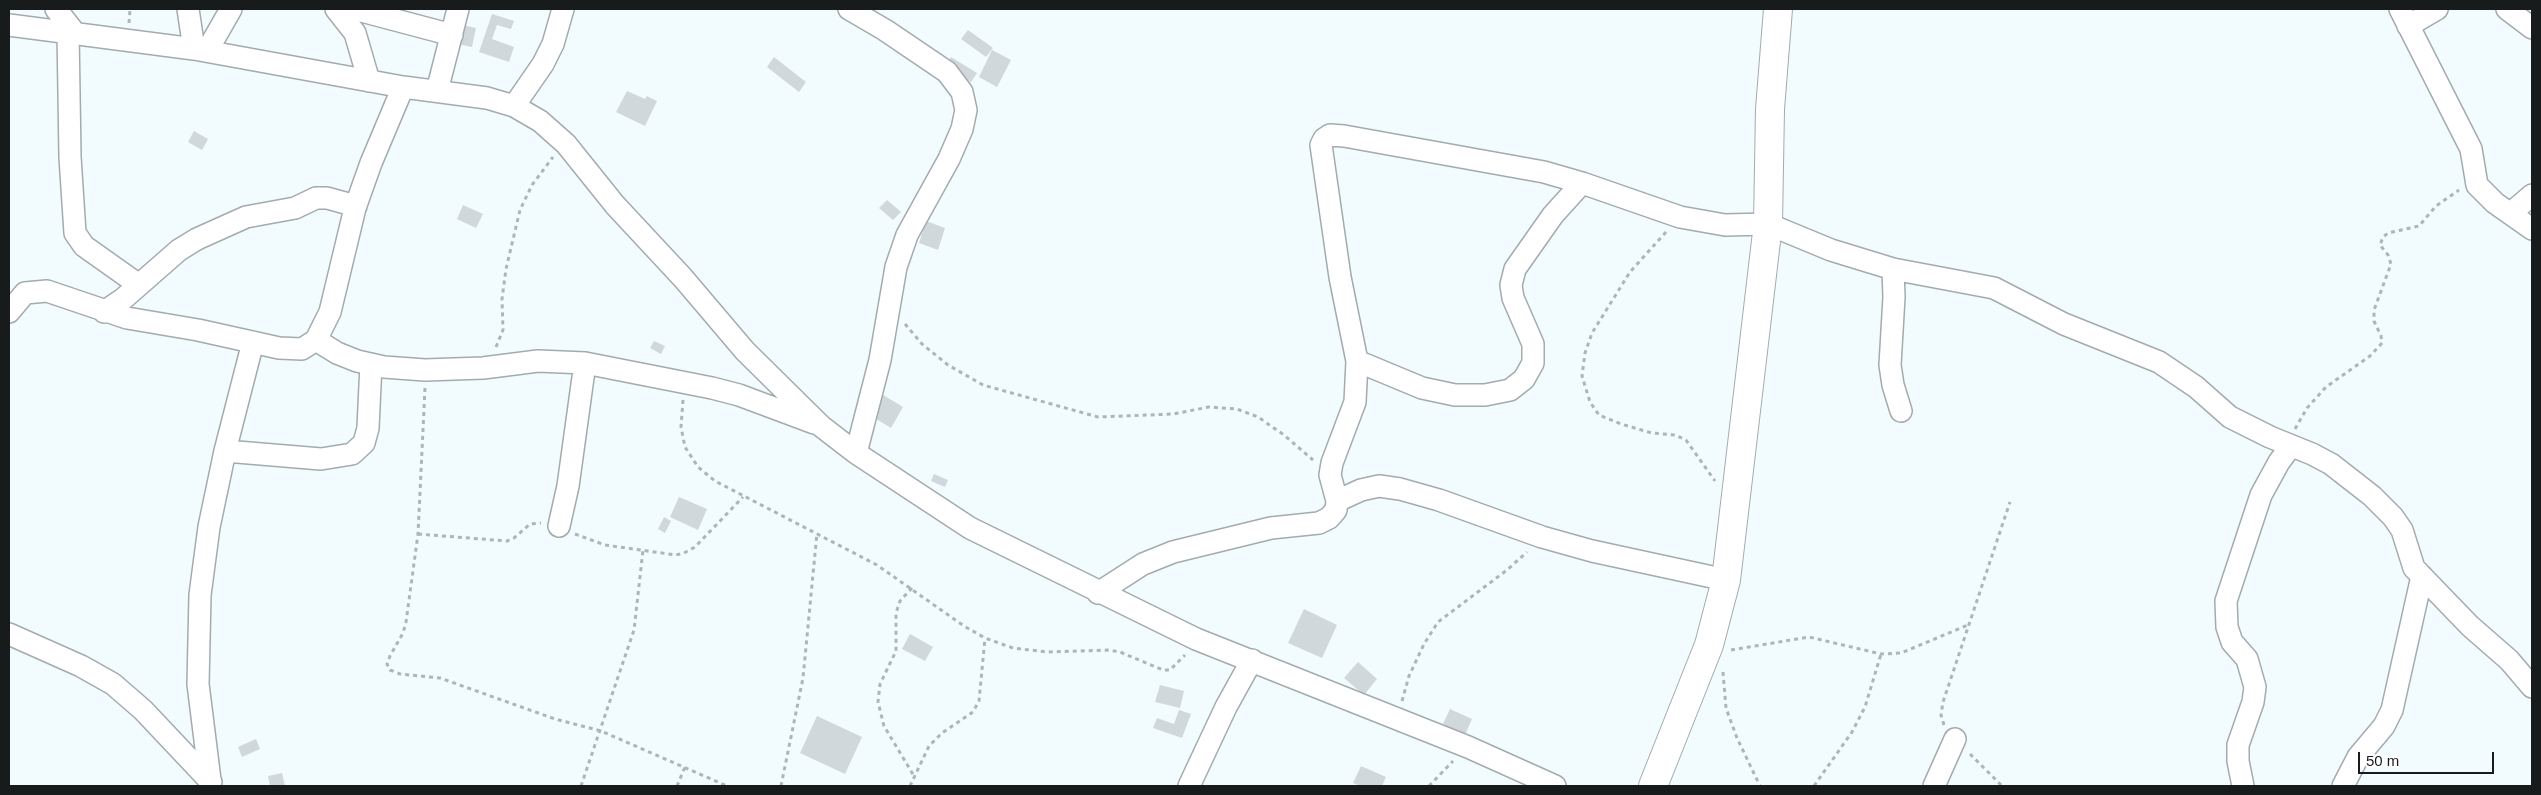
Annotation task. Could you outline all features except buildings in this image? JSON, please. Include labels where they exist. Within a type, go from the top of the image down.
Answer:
[{"type":"street","points":[[56,9],[71,32],[70,157],[75,233],[84,246],[139,284]]},
{"type":"street","points":[[188,9],[200,50]]},
{"type":"street","points":[[200,50],[230,9]]},
{"type":"street","points":[[336,9],[355,33],[369,81]]},
{"type":"street","points":[[354,9],[452,35]]},
{"type":"street","points":[[437,90],[458,9]]},
{"type":"street","points":[[514,106],[543,64],[554,44],[563,9]]},
{"type":"street","points":[[849,9],[947,72],[962,92],[966,110],[962,129],[949,159],[907,235],[896,267],[878,370],[856,453]]},
{"type":"street","points":[[1653,786],[1716,656],[1738,493],[1768,224],[1770,109],[1778,9]]},
{"type":"street","points":[[2437,9],[2404,17],[2471,149],[2476,179],[2484,194],[2532,228]]},
{"type":"street","points":[[2507,9],[2532,28]]},
{"type":"street","points":[[9,25],[200,50],[404,87],[487,98],[514,106],[540,121],[566,144],[615,205],[683,278],[745,351],[821,426],[856,453],[970,528],[1098,593],[1196,639],[1468,747],[1555,786]]},
{"type":"street","points":[[9,312],[25,293],[47,290],[104,312],[279,348],[302,349],[316,340],[330,312],[356,206],[371,163],[404,87]]},
{"type":"street","points":[[1098,593],[1143,564],[1173,552],[1271,528],[1319,523],[1329,518],[1336,510],[1337,501],[1330,475],[1332,463],[1355,402],[1357,361],[1323,164],[1321,145],[1324,139],[1330,135],[1372,139],[1544,172],[1680,217],[1725,225],[1768,224],[1831,250],[1893,269],[1994,288],[2064,324],[2159,362],[2196,387],[2230,417],[2331,464],[2372,496],[2393,517],[2402,530],[2414,568],[2470,626],[2509,660],[2532,687]]},
{"type":"street","points":[[1357,361],[1422,388],[1455,395],[1485,395],[1510,390],[1524,379],[1533,363],[1533,344],[1512,298],[1515,269],[1552,215],[1582,183]]},
{"type":"street","points":[[2511,213],[2532,195]]},
{"type":"street","points":[[104,312],[178,250],[197,239],[246,217],[294,208],[316,198],[327,198],[356,206]]},
{"type":"street","points":[[1893,269],[1894,296],[1890,365],[1893,386],[1901,411]]},
{"type":"street","points":[[316,340],[338,353],[372,364],[425,370],[483,368],[538,361],[585,363],[686,382],[739,395],[821,426]]},
{"type":"street","points":[[212,783],[198,684],[200,595],[209,528],[225,451],[252,342]]},
{"type":"street","points":[[558,526],[568,486],[585,363]]},
{"type":"street","points":[[225,451],[321,459],[352,454],[364,443],[368,428],[372,364]]},
{"type":"street","points":[[2243,786],[2238,761],[2238,745],[2255,687],[2247,659],[2232,642],[2226,627],[2226,601],[2261,496],[2279,462],[2295,447]]},
{"type":"street","points":[[1337,501],[1361,490],[1379,486],[1400,489],[1439,500],[1542,537],[1592,551],[1726,580]]},
{"type":"street","points":[[2343,786],[2358,757],[2384,726],[2392,710],[2422,576]]},
{"type":"street","points":[[9,634],[81,666],[113,684],[143,710],[212,783]]},
{"type":"street","points":[[1189,786],[1222,715],[1252,660]]},
{"type":"street","points":[[1934,786],[1955,739]]},
{"type":"path","points":[[483,368],[497,346],[503,330],[506,269],[520,210],[532,185],[566,144]]},
{"type":"path","points":[[2295,447],[2294,435],[2299,420],[2307,408],[2326,387],[2370,356],[2382,343],[2381,336],[2374,322],[2374,310],[2391,264],[2388,255],[2380,245],[2383,237],[2419,226],[2441,202],[2476,179]]},
{"type":"path","points":[[1680,217],[1630,272],[1611,301],[1592,333],[1585,353],[1582,376],[1590,402],[1599,415],[1620,424],[1652,433],[1675,435],[1686,440],[1719,484],[1738,493]]},
{"type":"path","points":[[890,307],[935,355],[983,386],[1098,417],[1173,414],[1209,407],[1237,409],[1258,417],[1277,430],[1330,475]]},
{"type":"path","points":[[425,370],[418,534],[406,622],[403,633],[387,664],[390,670],[400,674],[440,678],[556,720],[601,730],[727,786]]},
{"type":"path","points":[[686,382],[681,427],[685,447],[698,467],[715,481],[743,497],[877,565],[964,626],[985,638],[1013,648],[1047,652],[1109,650],[1120,652],[1162,670],[1170,670],[1181,661],[1196,639]]},
{"type":"path","points":[[418,534],[507,541],[514,538],[530,524],[540,522],[558,526],[584,539],[598,543],[676,555],[695,548],[743,497]]},
{"type":"path","points":[[2002,786],[1955,739],[1944,726],[1941,715],[1943,702],[2010,502]]},
{"type":"path","points":[[782,786],[802,678],[817,533]]},
{"type":"path","points":[[1397,719],[1409,676],[1424,644],[1438,622],[1507,570],[1542,537]]},
{"type":"path","points":[[581,786],[634,630],[643,550]]},
{"type":"path","points":[[912,588],[900,601],[896,613],[896,651],[880,684],[878,702],[884,726],[914,776]]},
{"type":"path","points":[[1760,786],[1737,738],[1726,708],[1716,656],[1809,637],[1881,654],[1901,653],[1968,625]]},
{"type":"path","points":[[910,786],[929,746],[942,733],[973,712],[979,701],[985,638]]},
{"type":"path","points":[[1814,786],[1852,732],[1865,706],[1881,654]]},
{"type":"path","points":[[1429,786],[1468,747]]},
{"type":"path","points":[[677,786],[685,768]]}]
